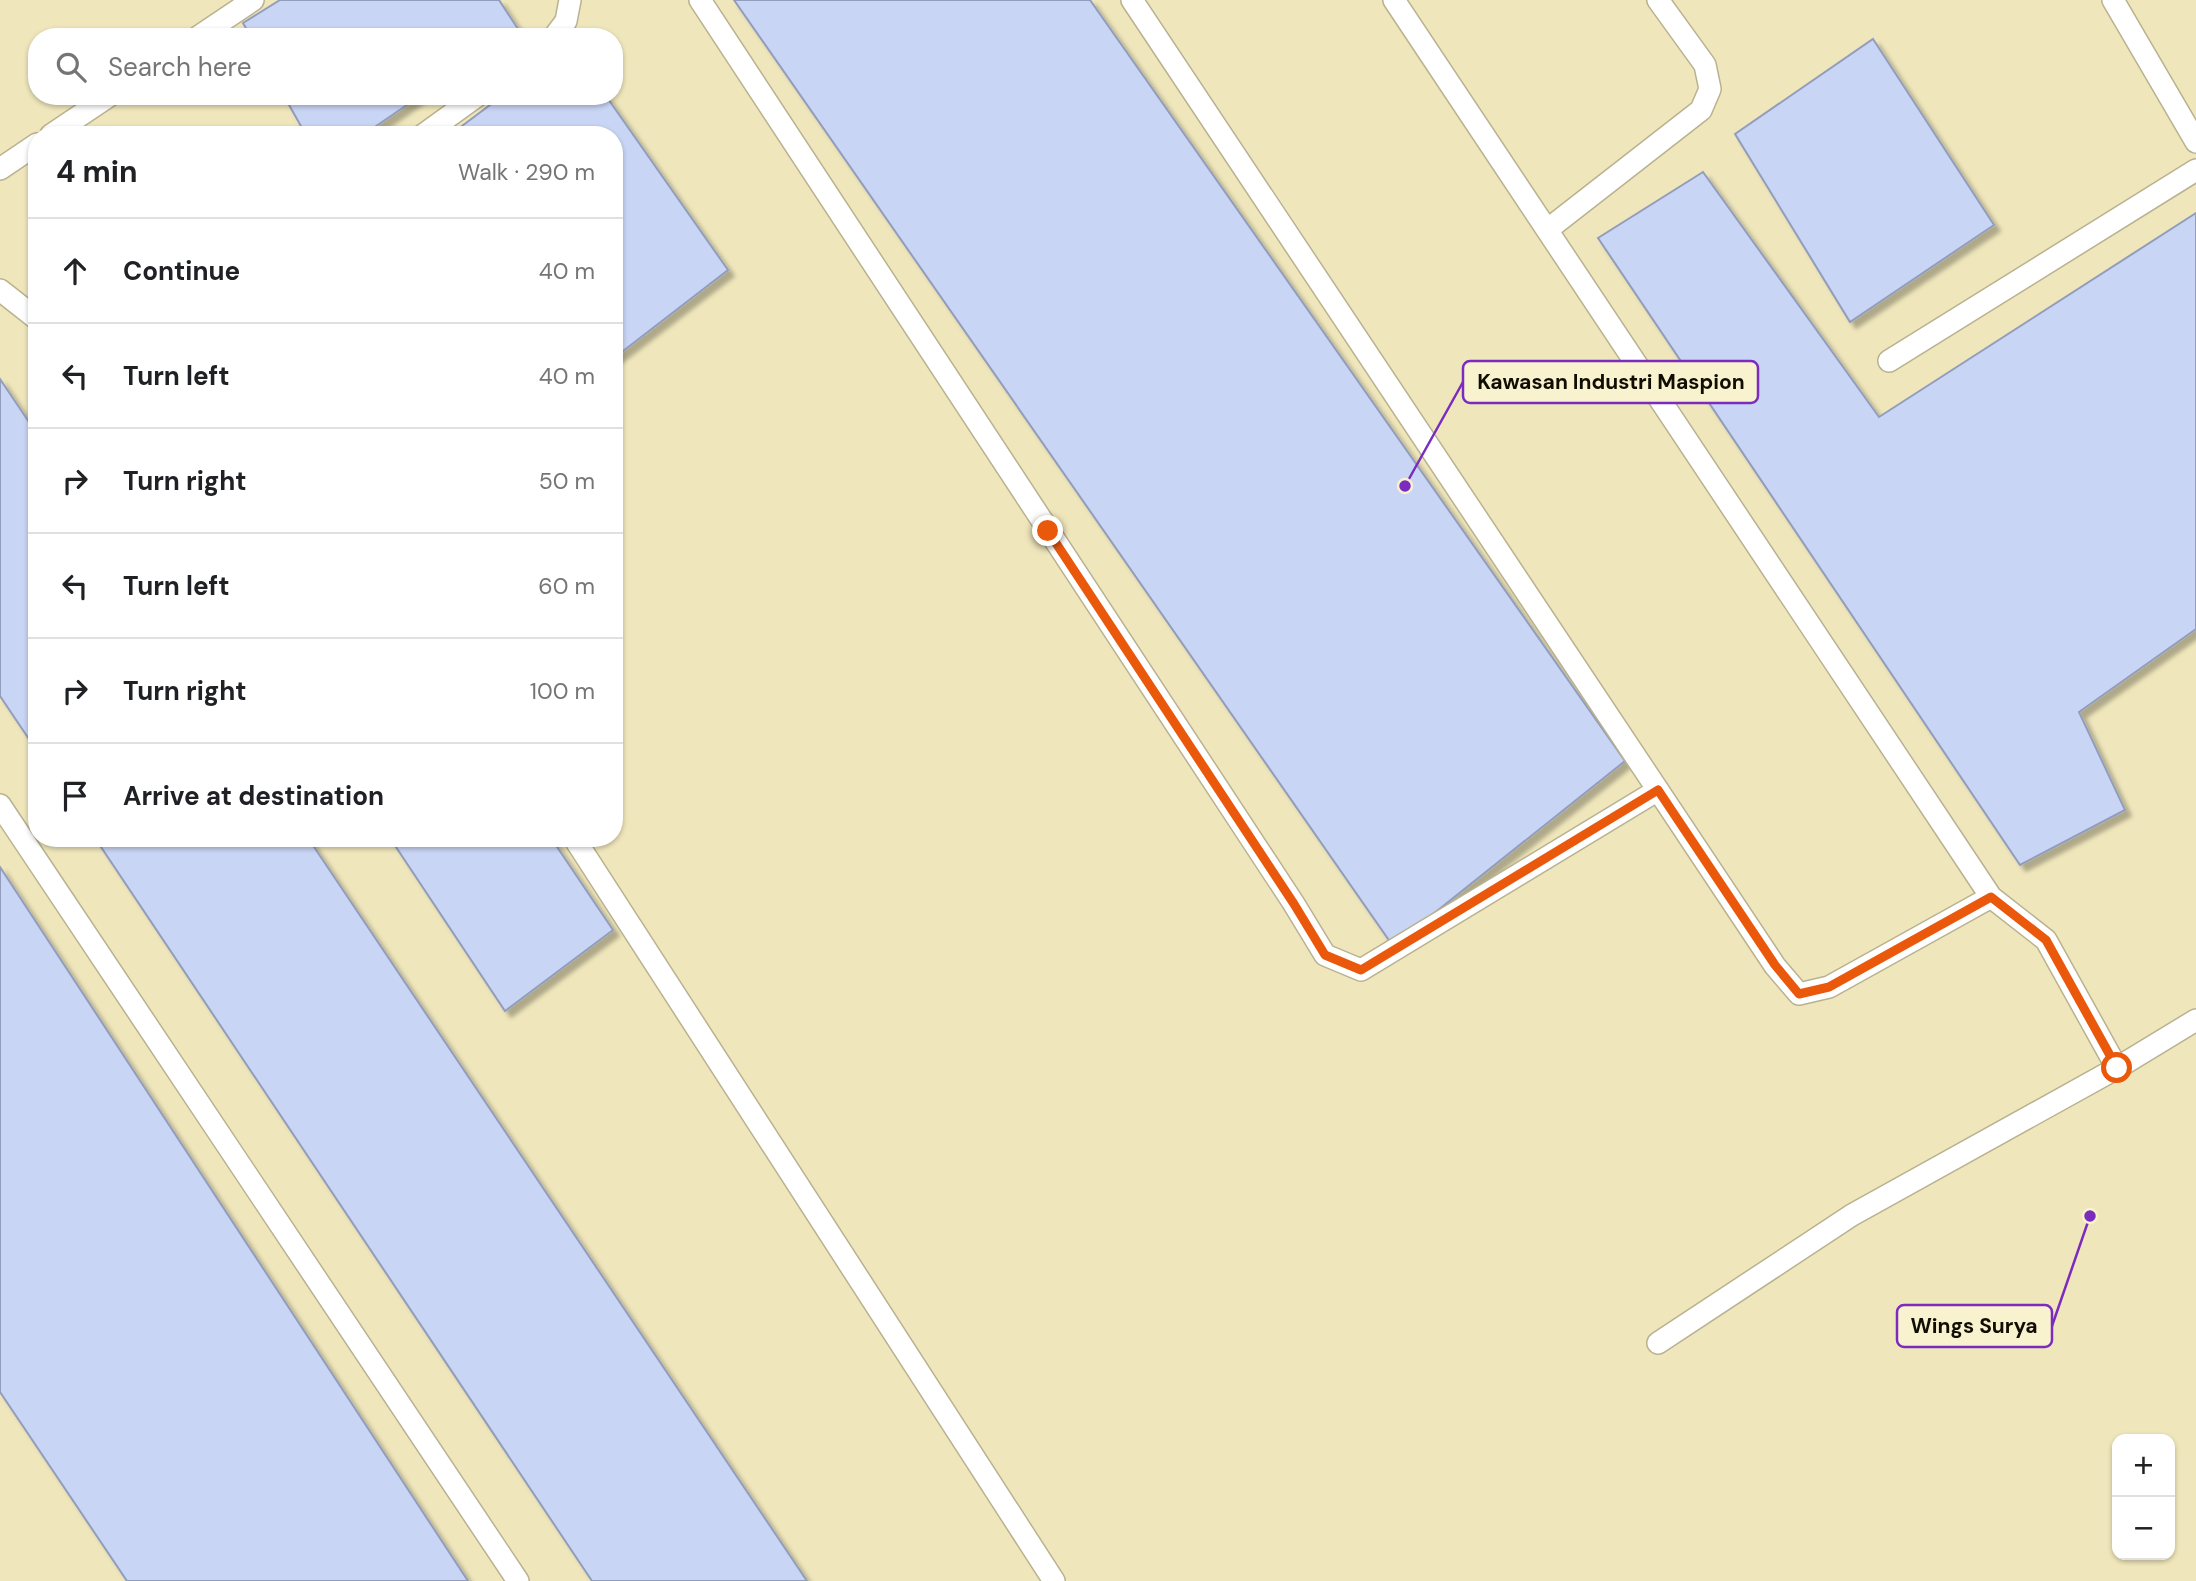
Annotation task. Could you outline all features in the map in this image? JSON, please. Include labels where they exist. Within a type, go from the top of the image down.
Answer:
[{"type":"lane","points":[[211,28],[253,0]]},
{"type":"lane","points":[[561,28],[566,21],[570,0]]},
{"type":"lane","points":[[700,0],[1325,955],[1361,970],[1658,790]]},
{"type":"lane","points":[[1132,0],[1775,965],[1799,994],[1829,987],[1991,897]]},
{"type":"lane","points":[[1394,0],[1991,897],[2046,940],[2117,1068]]},
{"type":"lane","points":[[1547,230],[1701,110],[1710,89],[1705,65],[1658,0]]},
{"type":"lane","points":[[2113,0],[2196,142]]},
{"type":"lane","points":[[64,126],[96,105]]},
{"type":"lane","points":[[435,126],[465,105]]},
{"type":"lane","points":[[0,169],[28,150]]},
{"type":"lane","points":[[1889,361],[2196,170]]},
{"type":"lane","points":[[0,290],[28,312]]},
{"type":"lane","points":[[0,805],[28,847]]},
{"type":"lane","points":[[28,847],[518,1581]]},
{"type":"lane","points":[[580,847],[1055,1581]]},
{"type":"lane","points":[[1658,1343],[1852,1215],[2117,1068],[2196,1020]]},
{"type":"shaded area","points":[[0,0],[2196,0],[2196,1581],[0,1581]]},
{"type":"building","points":[[280,0],[499,0],[517,28],[246,28],[243,23]]},
{"type":"building","points":[[734,0],[1090,0],[1625,761],[1393,946]]},
{"type":"building","points":[[1873,39],[1994,225],[1850,322],[1735,134]]},
{"type":"building","points":[[289,105],[407,105],[376,126],[301,126]]},
{"type":"building","points":[[490,105],[612,105],[728,270],[623,351],[623,126],[462,126]]},
{"type":"building","points":[[1703,172],[1879,417],[2196,213],[2196,629],[2079,712],[2125,810],[2020,865],[1598,238]]},
{"type":"building","points":[[0,379],[28,421],[28,738],[0,696]]},
{"type":"building","points":[[101,847],[314,847],[807,1581],[592,1581]]},
{"type":"building","points":[[396,847],[557,847],[613,930],[505,1011]]},
{"type":"building","points":[[0,867],[468,1581],[127,1581],[0,1392]]},
{"type":"place","name":"Kawasan Industri Maspion","points":[[1405,486]]},
{"type":"place","name":"Wings Surya","points":[[2090,1216]]},
{"type":"route","points":[[1048,531],[1325,955],[1361,970],[1658,790],[1775,965],[1799,994],[1829,987],[1991,897],[2046,940],[2117,1068]]}]
